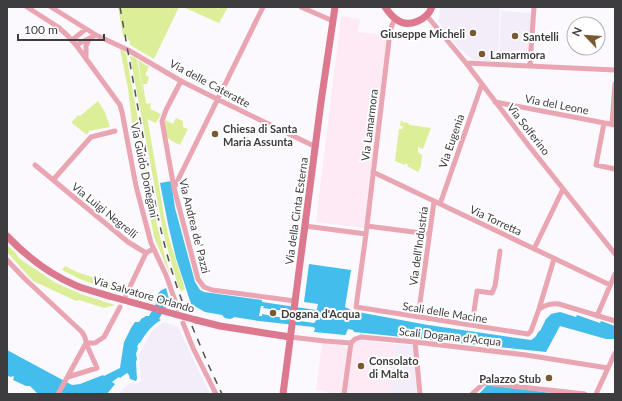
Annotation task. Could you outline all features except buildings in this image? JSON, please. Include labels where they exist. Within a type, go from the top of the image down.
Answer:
[{"type":"street","name":"Via Guido Donegani","points":[[27,7],[58,27],[76,44],[122,109],[136,186],[153,249],[166,275],[178,309]]},
{"type":"street","name":"Via delle Cateratte","points":[[50,7],[96,35],[128,50],[182,81],[316,147]]},
{"type":"street","points":[[174,188],[263,7]]},
{"type":"street","points":[[300,7],[333,21]]},
{"type":"street","name":"Via della Cinta Esterna","points":[[283,394],[321,102],[335,7]]},
{"type":"street","points":[[385,7],[395,19],[409,24],[419,21],[427,16],[432,7]]},
{"type":"street","points":[[530,65],[534,7]]},
{"type":"street","name":"Via Solferino","points":[[427,16],[466,63],[615,254]]},
{"type":"street","name":"Via Lamarmora","points":[[356,308],[390,32],[395,19]]},
{"type":"street","points":[[72,40],[86,29]]},
{"type":"street","points":[[76,44],[96,35]]},
{"type":"street","points":[[86,59],[86,46],[90,39]]},
{"type":"street","points":[[466,63],[615,70]]},
{"type":"street","name":"Via Andrea de' Pazzi","points":[[182,81],[172,97],[162,121],[174,188],[198,279],[201,284],[212,290],[295,301]]},
{"type":"street","name":"Via Eugenia","points":[[440,204],[482,84]]},
{"type":"street","points":[[614,124],[615,84]]},
{"type":"street","name":"Via del Leone","points":[[495,102],[614,124]]},
{"type":"street","points":[[604,123],[596,165],[615,169]]},
{"type":"street","points":[[53,180],[91,137],[116,131]]},
{"type":"street","name":"Via Luigi Negrelli","points":[[35,165],[128,242],[146,253]]},
{"type":"street","name":"Via Torretta","points":[[373,172],[610,285]]},
{"type":"street","points":[[534,249],[564,189]]},
{"type":"street","name":"Via dell'Industria","points":[[418,317],[434,202]]},
{"type":"street","points":[[305,226],[366,234]]},
{"type":"street","points":[[367,226],[429,234]]},
{"type":"street","name":"Via Salvatore Orlando","points":[[7,236],[40,265],[77,286],[220,326],[290,337]]},
{"type":"street","points":[[126,295],[146,253],[153,249]]},
{"type":"street","points":[[474,311],[475,291],[492,293],[495,286],[500,251]]},
{"type":"street","points":[[539,309],[554,258]]},
{"type":"street","points":[[7,260],[24,278],[82,332],[86,339],[86,343],[97,368],[68,377]]},
{"type":"street","points":[[597,316],[615,274]]},
{"type":"street","points":[[539,309],[547,305],[557,304],[615,321]]},
{"type":"street","points":[[86,343],[94,343],[104,337],[120,307]]},
{"type":"street","name":"Scali delle Macine","points":[[356,308],[525,334],[529,334],[531,331],[539,309]]},
{"type":"street","points":[[183,324],[216,394]]},
{"type":"street","name":"Scali Dogana d'Acqua","points":[[290,337],[351,343],[355,339],[361,337],[415,342],[526,355],[608,368]]},
{"type":"street","points":[[415,342],[420,394]]},
{"type":"street","points":[[58,394],[86,343]]},
{"type":"street","points":[[344,394],[351,343]]},
{"type":"street","points":[[596,394],[615,353]]},
{"type":"street","points":[[472,394],[484,383],[585,394]]},
{"type":"shaded area","name":"Giuseppe Micheli","points":[[441,7],[500,7],[498,61],[473,60],[456,45],[438,21]]},
{"type":"shaded area","name":"Santelli","points":[[501,11],[531,13],[529,61],[499,59]]},
{"type":"shaded area","points":[[341,16],[360,19],[358,32],[387,35],[365,228],[316,222]]},
{"type":"shaded area","points":[[164,322],[178,327],[210,394],[119,394],[130,383],[136,384],[141,381],[139,355],[151,332]]},
{"type":"shaded area","points":[[358,340],[396,344],[389,394],[337,394],[316,390],[322,343],[341,345],[348,349]]},
{"type":"shaded area","points":[[396,344],[416,345],[419,394],[389,394]]},
{"type":"green space","points":[[118,7],[179,7],[154,59],[130,45],[130,41],[123,35]]},
{"type":"green space","points":[[183,7],[215,7],[218,9],[219,7],[228,7],[219,23]]},
{"type":"green space","points":[[120,49],[126,53],[157,225],[170,275],[154,237],[133,130],[128,89]]},
{"type":"green space","points":[[130,56],[137,59],[164,215],[169,238],[185,289],[181,291],[178,286],[164,236]]},
{"type":"green space","points":[[138,60],[149,67],[145,75],[149,77],[147,84],[143,84],[146,103],[151,104],[150,109],[161,114],[156,123],[147,119]]},
{"type":"green space","points":[[98,101],[105,112],[110,127],[89,131],[87,135],[72,122],[78,115],[80,116]]},
{"type":"green space","points":[[176,118],[183,121],[183,127],[188,129],[180,145],[168,138],[164,130],[165,120],[173,124]]},
{"type":"green space","points":[[401,120],[410,125],[431,128],[423,149],[418,147],[418,152],[422,155],[421,166],[418,172],[407,166],[408,165],[406,163],[405,165],[395,161],[399,129],[402,129],[403,126],[400,126]]},
{"type":"green space","points":[[7,245],[19,258],[56,283],[81,294],[115,305],[104,308],[79,300],[76,301],[33,281],[7,252]]},
{"type":"green space","points":[[65,266],[77,272],[113,284],[121,292],[121,294],[82,280],[62,270]]},
{"type":"water","points":[[171,181],[175,208],[195,282],[200,290],[204,292],[262,300],[262,302],[316,310],[318,304],[304,302],[309,264],[351,270],[345,307],[353,311],[352,314],[356,315],[357,312],[428,325],[531,340],[540,331],[546,319],[551,314],[560,312],[576,317],[577,315],[600,323],[601,321],[615,326],[615,339],[606,339],[560,326],[546,352],[354,332],[353,330],[348,329],[345,335],[314,332],[315,328],[313,327],[234,317],[230,319],[225,318],[222,315],[205,312],[191,304],[176,258],[160,183]],"holes":[[[261,306],[264,306],[263,308],[316,314],[317,318],[314,323],[262,314],[262,316],[259,316]]]},
{"type":"water","points":[[166,288],[170,302],[159,319],[161,320],[149,330],[137,347],[136,381],[130,379],[127,373],[112,382],[115,384],[107,394],[38,394],[30,386],[26,386],[13,380],[13,376],[7,377],[7,350],[72,385],[80,384],[103,375],[104,376],[120,368],[124,342],[131,328],[135,322],[139,322],[142,318],[149,316],[156,304],[155,301],[159,293],[161,290]]},
{"type":"water","points":[[487,385],[560,394],[479,394]]},
{"type":"railway","points":[[120,7],[160,228],[178,291],[186,311]]},
{"type":"railway","points":[[192,326],[222,394]]},
{"type":"place","name":"Giuseppe Micheli","points":[[473,33]]},
{"type":"place","name":"Santelli","points":[[515,36]]},
{"type":"place","name":"Lamarmora","points":[[482,54]]},
{"type":"place","name":"Chiesa di Santa Maria Assunta","points":[[215,134]]},
{"type":"place","name":"Dogana d'Acqua","points":[[273,313]]},
{"type":"place","name":"Consolato di Malta","points":[[361,366]]},
{"type":"place","name":"Palazzo Stub","points":[[549,378]]}]
